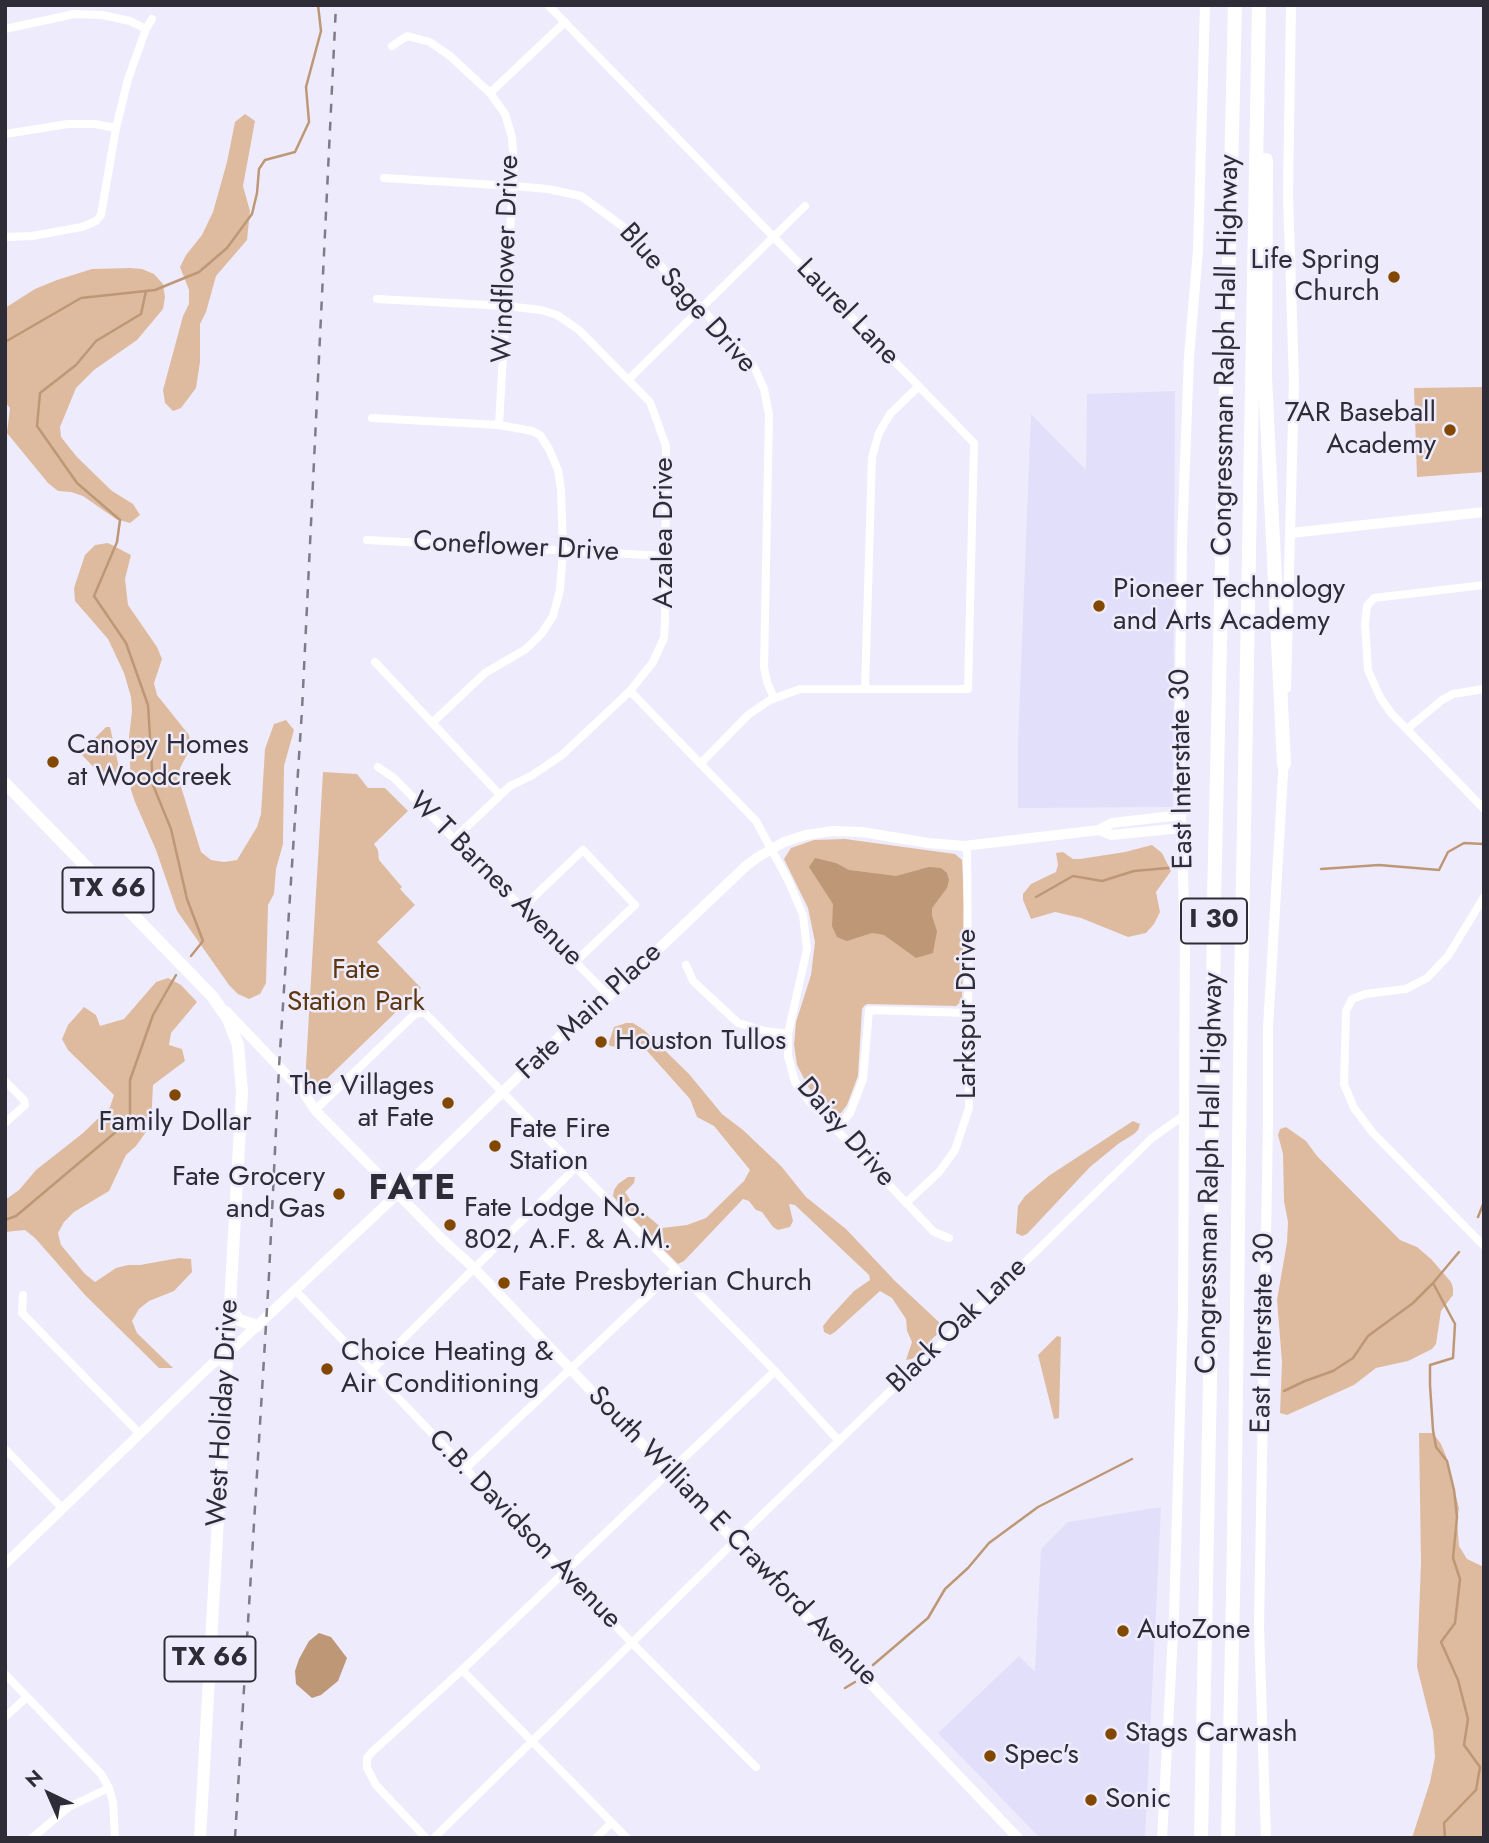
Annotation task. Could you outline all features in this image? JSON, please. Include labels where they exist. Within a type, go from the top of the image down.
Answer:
[{"type":"highway","name":"Congressman Ralph Hall Highway","points":[[1201,1838],[1210,1378],[1214,888],[1235,5]]},
{"type":"highway","name":"Congressman Ralph Hall Highway","points":[[1228,1838],[1241,990],[1261,5]]},
{"type":"highway","points":[[1261,5],[1266,116],[1265,377],[1284,764]]},
{"type":"main road","name":"East Interstate 30","points":[[1162,1838],[1174,1616],[1182,1309],[1185,936],[1179,764],[1182,541],[1189,356],[1198,250],[1205,5]]},
{"type":"main road","name":"East Interstate 30","points":[[1266,1838],[1259,1626],[1268,1028],[1284,764],[1294,382],[1288,194],[1291,5]]},
{"type":"main road","points":[[1291,533],[1484,512]]},
{"type":"main road","name":"TX 66","points":[[5,783],[212,996]]},
{"type":"main road","name":"Fate Main Place","points":[[5,1564],[212,1364],[227,1354],[398,1194],[559,1037],[609,996],[746,866],[771,849],[806,835],[833,831],[862,832],[928,843],[967,846],[1099,830],[1112,822],[1181,815]]},
{"type":"main road","name":"Fate Main Place","points":[[1099,830],[1111,835],[1182,828]]},
{"type":"main road","name":"South William E Crawford Avenue","points":[[212,996],[304,1093],[315,1110],[474,1268],[1018,1838]]},
{"type":"main road","name":"West Holiday Drive","points":[[200,1838],[241,1077],[235,1033],[212,996]]},
{"type":"main road","points":[[230,1307],[239,1320],[257,1326]]},
{"type":"street","name":"Laurel Lane","points":[[548,5],[974,443],[968,690],[865,689]]},
{"type":"street","points":[[5,29],[74,14],[103,15],[146,29]]},
{"type":"street","points":[[5,237],[32,236],[82,227],[90,225],[101,215],[116,128],[128,79],[152,19]]},
{"type":"street","points":[[490,93],[565,22]]},
{"type":"street","name":"Windflower Drive","points":[[393,46],[407,36],[430,42],[468,71],[490,93],[505,114],[512,137],[514,164],[499,425]]},
{"type":"street","points":[[5,134],[68,124],[95,124],[116,128]]},
{"type":"street","name":"Blue Sage Drive","points":[[384,178],[548,189],[581,196],[625,228],[755,369],[764,389],[769,415],[764,667],[774,698]]},
{"type":"street","points":[[628,380],[806,206]]},
{"type":"street","name":"Azalea Drive","points":[[377,299],[506,306],[558,315],[579,330],[650,402],[666,446],[664,638],[653,662],[630,691],[562,755],[531,776],[510,786],[454,839]]},
{"type":"street","points":[[700,764],[748,715],[774,698],[800,689],[865,689],[872,457],[878,433],[890,414],[919,386]]},
{"type":"street","points":[[372,418],[499,425],[532,431],[540,435],[558,470],[563,551],[553,616],[542,633],[526,649],[485,673],[432,723]]},
{"type":"street","name":"Coneflower Drive","points":[[367,540],[666,556]]},
{"type":"street","points":[[1484,585],[1374,598],[1368,603],[1365,624],[1370,678],[1380,697],[1484,809]]},
{"type":"street","points":[[374,662],[500,794]]},
{"type":"street","points":[[1407,729],[1453,694],[1484,689]]},
{"type":"street","name":"Daisy Drive","points":[[630,691],[756,821],[803,915],[807,949],[788,1034],[788,1056],[795,1082],[934,1232],[949,1238]]},
{"type":"street","name":"W T Barnes Avenue","points":[[378,767],[394,778],[609,996]]},
{"type":"street","name":"Larkspur Drive","points":[[906,1203],[939,1172],[955,1150],[969,1108],[967,846]]},
{"type":"street","points":[[522,908],[583,850],[635,905],[575,962]]},
{"type":"street","points":[[1484,897],[1448,956],[1427,978],[1406,989],[1364,994],[1352,999],[1346,1011],[1345,1084],[1353,1108],[1373,1133],[1484,1246]]},
{"type":"street","points":[[686,965],[693,981],[738,1023],[788,1034]]},
{"type":"street","points":[[836,1129],[850,1113],[863,1079],[869,1010],[969,1013]]},
{"type":"street","points":[[315,1110],[415,1014],[424,1012],[775,1371],[838,1440]]},
{"type":"street","points":[[5,1081],[24,1100],[25,1105],[5,1123]]},
{"type":"street","name":"Black Oak Lane","points":[[434,1838],[838,1440],[925,1360],[1152,1138],[1183,1116]]},
{"type":"street","points":[[371,1371],[576,1167]]},
{"type":"street","points":[[466,1468],[676,1269]]},
{"type":"street","name":"C.B. Davidson Avenue","points":[[295,1290],[632,1643],[756,1767]]},
{"type":"street","points":[[23,1295],[22,1313],[140,1434]]},
{"type":"street","points":[[426,1838],[376,1785],[367,1768],[367,1758],[463,1670],[775,1371]]},
{"type":"street","points":[[5,1449],[62,1508]]},
{"type":"street","points":[[463,1670],[627,1838]]},
{"type":"street","points":[[5,1674],[91,1762],[109,1788],[115,1818],[115,1838]]},
{"type":"street","points":[[5,1717],[27,1697]]},
{"type":"street","points":[[32,1838],[69,1807],[109,1788]]},
{"type":"street","points":[[596,1838],[611,1823]]},
{"type":"shaded area","name":"Pioneer Technology and Arts Academy","points":[[1175,391],[1173,807],[1018,808],[1018,742],[1031,414],[1086,470],[1087,394]]},
{"type":"shaded area","points":[[815,858],[836,863],[849,870],[896,876],[929,867],[941,868],[947,873],[949,880],[947,888],[932,908],[937,931],[933,953],[916,958],[884,935],[872,933],[847,941],[837,937],[832,926],[833,904],[809,867]]},
{"type":"shaded area","points":[[1161,1507],[1145,1838],[1040,1838],[938,1733],[1019,1656],[1035,1672],[1041,1549],[1068,1522]]},
{"type":"shaded area","points":[[319,1633],[331,1637],[347,1658],[338,1681],[321,1695],[312,1698],[296,1684],[295,1671],[309,1641]]},
{"type":"green space","points":[[245,114],[255,121],[243,186],[250,211],[247,240],[216,276],[200,324],[200,362],[196,388],[181,408],[173,411],[165,403],[163,390],[183,316],[189,304],[189,290],[180,267],[202,235],[213,212],[235,122]]},
{"type":"green space","points":[[130,268],[154,274],[163,284],[163,309],[137,340],[94,370],[76,388],[60,427],[61,437],[77,457],[112,491],[133,504],[140,515],[130,523],[116,519],[83,496],[58,491],[48,483],[7,433],[10,408],[5,402],[5,308],[35,289],[57,280],[92,269]]},
{"type":"green space","name":"7AR Baseball Academy","points":[[1484,387],[1484,472],[1417,477],[1414,388]]},
{"type":"green space","points":[[108,543],[131,555],[125,579],[128,605],[157,647],[162,659],[154,683],[157,695],[189,735],[191,747],[180,768],[179,780],[201,852],[211,860],[237,860],[257,827],[261,814],[265,749],[274,724],[286,720],[294,730],[284,766],[283,844],[276,869],[274,894],[268,905],[266,983],[260,994],[249,999],[238,994],[229,985],[177,911],[131,790],[129,737],[132,711],[124,673],[108,639],[75,601],[74,588],[85,555],[95,545]]},
{"type":"green space","points":[[106,727],[110,727],[120,772],[102,776],[80,753]]},
{"type":"green space","name":"Fate Station Park","points":[[323,772],[357,774],[368,788],[385,788],[408,811],[374,844],[379,860],[415,905],[377,942],[421,988],[313,1092],[305,1083]]},
{"type":"green space","points":[[845,839],[955,854],[962,860],[962,1001],[956,1006],[864,1006],[858,1076],[847,1105],[841,1113],[834,1114],[809,1088],[797,1065],[794,1045],[796,1022],[811,975],[815,942],[808,908],[784,859],[791,848],[814,840]]},
{"type":"green space","points":[[1152,845],[1162,853],[1171,871],[1156,892],[1160,912],[1146,933],[1128,937],[1081,918],[1055,912],[1031,919],[1023,894],[1031,884],[1056,872],[1056,853],[1063,852],[1073,859],[1080,859]]},
{"type":"green space","points":[[168,978],[181,985],[197,1002],[171,1033],[169,1045],[182,1049],[185,1061],[153,1085],[151,1125],[126,1155],[109,1191],[74,1212],[58,1233],[61,1245],[95,1282],[116,1268],[128,1265],[179,1258],[191,1259],[192,1272],[174,1291],[149,1301],[139,1309],[132,1321],[137,1333],[173,1368],[159,1368],[85,1295],[35,1238],[25,1230],[5,1232],[5,1200],[110,1107],[114,1095],[68,1050],[62,1039],[68,1025],[84,1007],[96,1015],[100,1026],[124,1019],[156,982]]},
{"type":"green space","points":[[633,1023],[644,1030],[689,1074],[722,1114],[781,1166],[806,1197],[846,1229],[895,1281],[941,1324],[943,1330],[922,1351],[906,1360],[912,1342],[906,1319],[892,1298],[880,1291],[835,1332],[830,1335],[824,1332],[823,1326],[854,1291],[870,1280],[869,1275],[795,1205],[789,1204],[793,1221],[790,1227],[778,1230],[762,1212],[743,1199],[684,1261],[678,1264],[625,1211],[613,1196],[614,1190],[628,1177],[635,1177],[634,1183],[625,1192],[632,1203],[662,1228],[687,1225],[706,1218],[744,1181],[750,1170],[714,1126],[697,1117],[690,1099],[639,1042],[628,1035],[622,1037],[614,1047],[608,1045],[614,1027]]},
{"type":"green space","points":[[1133,1121],[1140,1124],[1134,1134],[1090,1167],[1027,1234],[1022,1236],[1016,1233],[1018,1206],[1025,1196],[1050,1175]]},
{"type":"green space","points":[[1286,1127],[1306,1141],[1317,1156],[1400,1240],[1417,1247],[1431,1259],[1453,1288],[1453,1295],[1441,1311],[1436,1344],[1432,1349],[1408,1361],[1376,1368],[1354,1385],[1287,1415],[1280,1413],[1282,1362],[1277,1300],[1288,1222],[1284,1201],[1283,1154],[1278,1135],[1280,1129]]},
{"type":"green space","points":[[1057,1336],[1061,1337],[1059,1418],[1054,1419],[1038,1355]]},
{"type":"green space","points":[[1419,1433],[1433,1433],[1441,1444],[1459,1508],[1459,1546],[1467,1559],[1484,1567],[1484,1838],[1412,1838],[1435,1757],[1433,1731],[1417,1667],[1421,1563]]},
{"type":"waterway","points":[[5,342],[81,298],[155,290],[199,272],[227,248],[252,214],[259,169],[265,160],[295,152],[309,122],[306,87],[321,31],[318,5]]},
{"type":"waterway","points":[[146,291],[141,314],[96,341],[76,365],[40,393],[37,426],[77,483],[120,520],[117,542],[94,596],[126,643],[148,705],[153,785],[171,829],[187,899],[203,941],[191,956]]},
{"type":"waterway","points":[[1321,869],[1379,865],[1439,870],[1448,852],[1464,843],[1484,844]]},
{"type":"waterway","points":[[1036,897],[1073,876],[1102,881],[1134,871],[1179,867]]},
{"type":"waterway","points":[[5,1220],[16,1216],[130,1120],[130,1080],[153,1015],[176,975]]},
{"type":"waterway","points":[[1478,1217],[1484,1202]]},
{"type":"waterway","points":[[1445,1838],[1444,1823],[1476,1790],[1480,1767],[1464,1745],[1468,1719],[1458,1680],[1441,1642],[1455,1623],[1460,1579],[1453,1558],[1457,1517],[1454,1490],[1447,1461],[1436,1447],[1430,1385],[1430,1365],[1453,1358],[1455,1324],[1433,1283],[1459,1252]]},
{"type":"waterway","points":[[1284,1391],[1333,1371],[1353,1358],[1368,1336],[1413,1303],[1432,1284]]},
{"type":"waterway","points":[[873,1665],[928,1618],[945,1589],[968,1568],[989,1543],[1038,1507],[1132,1459]]},
{"type":"waterway","points":[[845,1688],[855,1682]]},
{"type":"railway","points":[[235,1838],[302,710],[336,5]]},
{"type":"place","name":"Life Spring Church","points":[[1394,277]]},
{"type":"place","name":"7AR Baseball Academy","points":[[1450,430]]},
{"type":"place","name":"Pioneer Technology and Arts Academy","points":[[1099,606]]},
{"type":"place","name":"Canopy Homes at Woodcreek","points":[[53,762]]},
{"type":"place","name":"Houston Tullos","points":[[601,1042]]},
{"type":"place","name":"Family Dollar","points":[[175,1095]]},
{"type":"place","name":"The Villages at Fate","points":[[448,1103]]},
{"type":"place","name":"Fate Fire Station","points":[[495,1146]]},
{"type":"place","name":"Fate Grocery and Gas","points":[[339,1194]]},
{"type":"place","name":"Fate Lodge No. 802, A.F. & A.M.","points":[[450,1225]]},
{"type":"place","name":"Fate Presbyterian Church","points":[[504,1283]]},
{"type":"place","name":"Choice Heating & Air Conditioning","points":[[327,1369]]},
{"type":"place","name":"AutoZone","points":[[1123,1631]]},
{"type":"place","name":"Stags Carwash","points":[[1111,1734]]},
{"type":"place","name":"Spec's","points":[[990,1756]]},
{"type":"place","name":"Sonic","points":[[1091,1800]]},
{"type":"district","name":"FATE","points":[[413,1191]]}]
